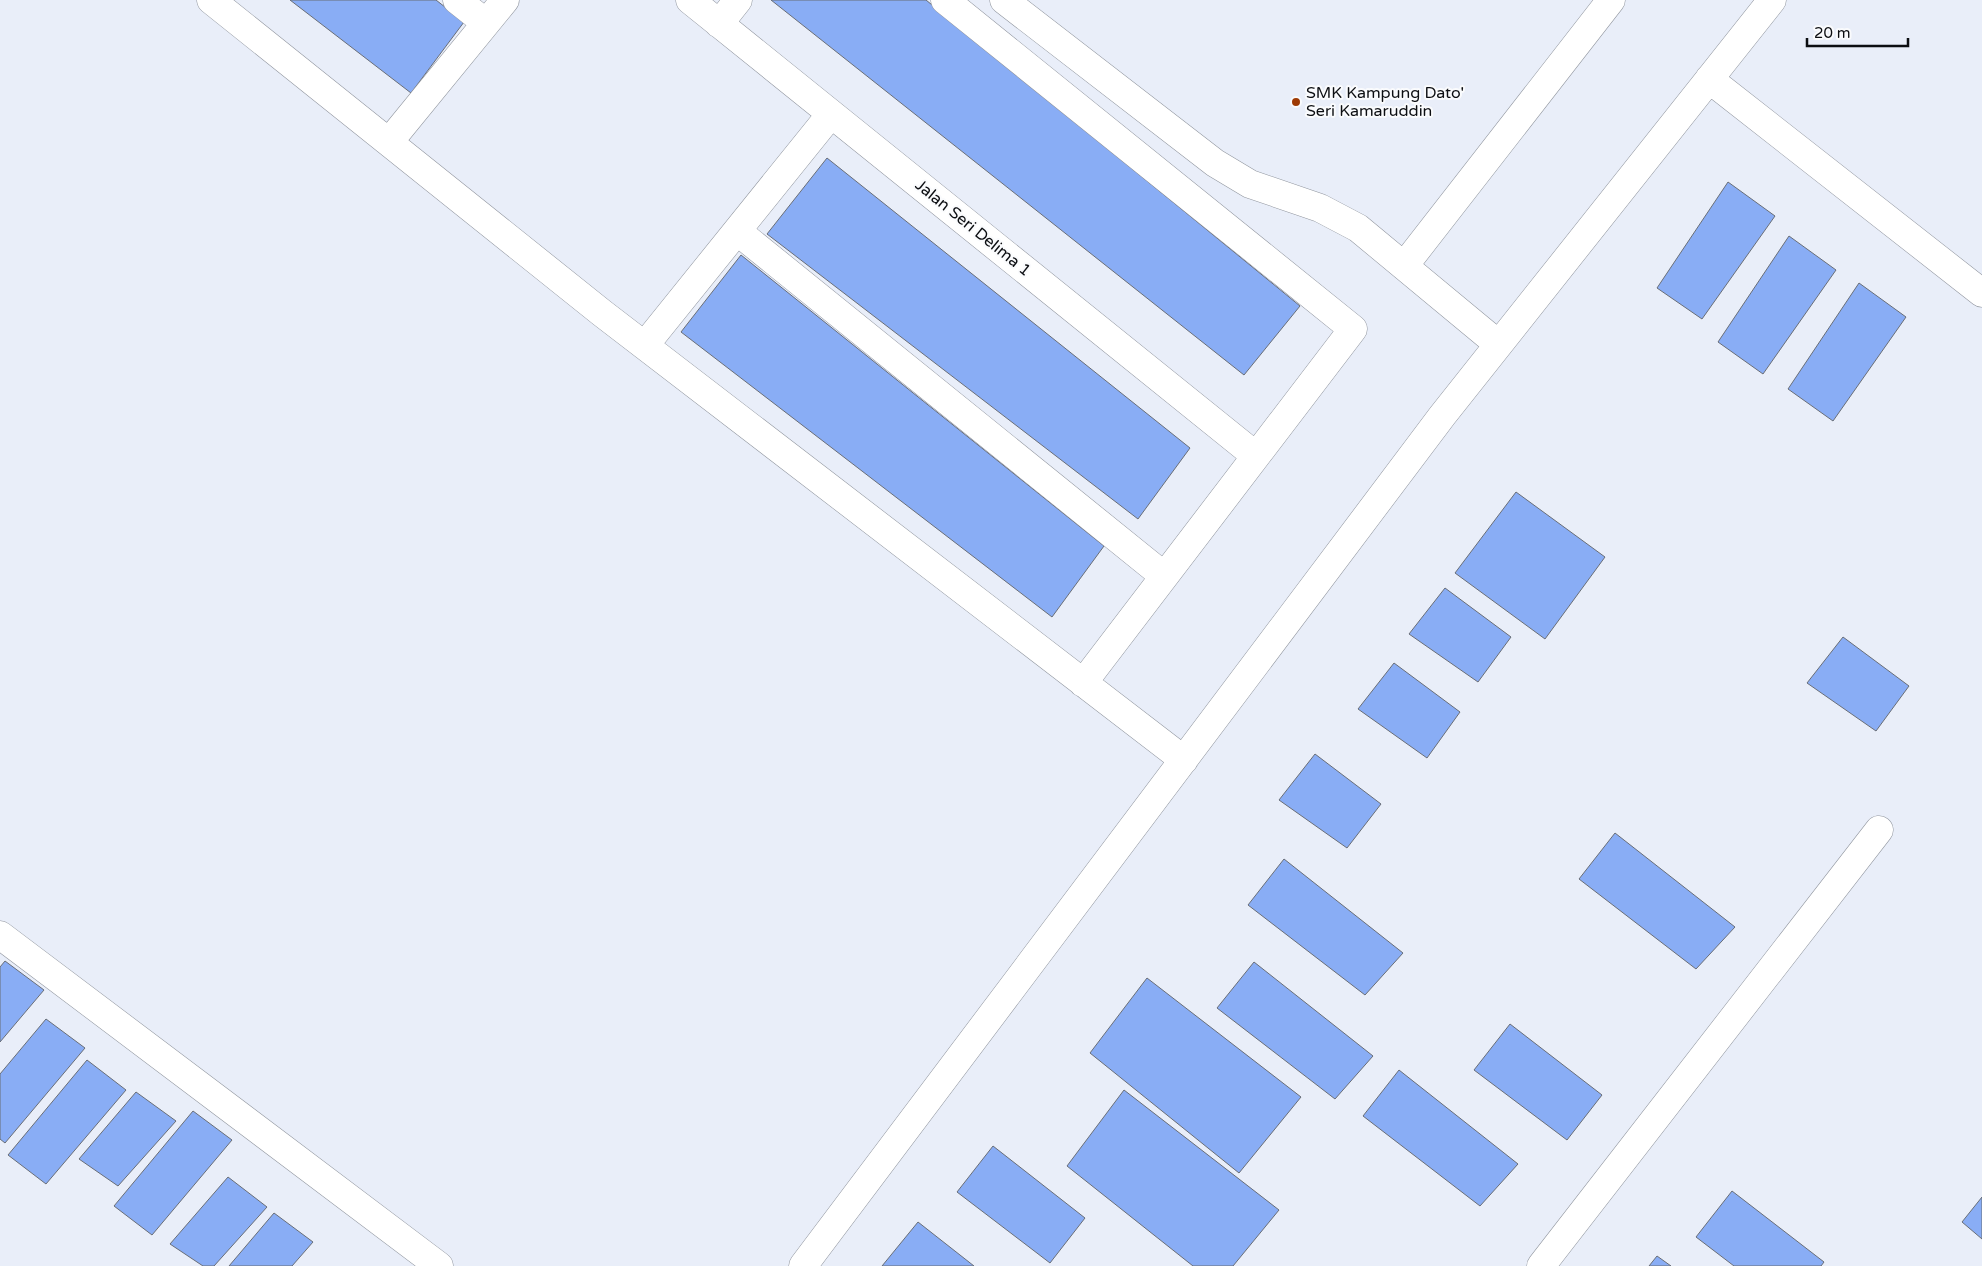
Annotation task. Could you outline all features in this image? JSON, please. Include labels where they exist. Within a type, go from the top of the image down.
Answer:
[{"type":"street","points":[[211,0],[645,345],[1184,760]]},
{"type":"street","points":[[457,0],[486,23]]},
{"type":"street","points":[[389,142],[505,0]]},
{"type":"street","name":"Jalan Seri Delima 1","points":[[690,0],[1256,456]]},
{"type":"street","points":[[719,24],[738,0]]},
{"type":"street","points":[[945,0],[1353,329],[1083,683]]},
{"type":"street","points":[[1004,0],[1215,164],[1250,184],[1320,208],[1358,228],[1498,344]]},
{"type":"street","points":[[1404,266],[1611,0]]},
{"type":"street","points":[[803,1266],[1442,416],[1772,0]]},
{"type":"street","points":[[1710,79],[1982,293]]},
{"type":"street","points":[[645,345],[831,114]]},
{"type":"street","points":[[737,231],[1164,576]]},
{"type":"street","points":[[1541,1266],[1879,830]]},
{"type":"street","points":[[0,935],[439,1266]]},
{"type":"building","points":[[290,0],[436,0],[464,22],[411,93]]},
{"type":"building","points":[[771,0],[926,0],[1300,306],[1244,375]]},
{"type":"building","points":[[827,158],[1190,448],[1138,519],[767,234]]},
{"type":"building","points":[[1728,182],[1775,216],[1702,319],[1657,288]]},
{"type":"building","points":[[1789,236],[1836,270],[1763,374],[1718,342]]},
{"type":"building","points":[[741,255],[1104,546],[1052,617],[681,332]]},
{"type":"building","points":[[1859,283],[1906,317],[1833,421],[1788,389]]},
{"type":"building","points":[[1516,492],[1605,557],[1545,639],[1455,573]]},
{"type":"building","points":[[1445,588],[1511,637],[1478,682],[1409,634]]},
{"type":"building","points":[[1843,637],[1909,686],[1876,731],[1807,683]]},
{"type":"building","points":[[1394,663],[1460,712],[1427,758],[1358,709]]},
{"type":"building","points":[[1315,754],[1381,804],[1347,848],[1279,800]]},
{"type":"building","points":[[1615,833],[1735,927],[1696,969],[1579,879]]},
{"type":"building","points":[[1284,859],[1403,953],[1365,995],[1248,905]]},
{"type":"building","points":[[5,961],[44,990],[0,1042],[0,967]]},
{"type":"building","points":[[1254,962],[1373,1056],[1335,1099],[1217,1008]]},
{"type":"building","points":[[1147,978],[1301,1097],[1239,1173],[1090,1053]]},
{"type":"building","points":[[46,1019],[85,1048],[5,1143],[0,1139],[0,1074]]},
{"type":"building","points":[[1510,1024],[1602,1095],[1567,1140],[1474,1070]]},
{"type":"building","points":[[87,1060],[126,1090],[46,1184],[8,1155]]},
{"type":"building","points":[[1399,1070],[1518,1164],[1480,1206],[1363,1116]]},
{"type":"building","points":[[1124,1090],[1279,1210],[1233,1266],[1193,1266],[1067,1166]]},
{"type":"building","points":[[136,1092],[176,1121],[118,1186],[79,1159]]},
{"type":"building","points":[[193,1111],[232,1140],[152,1235],[114,1206]]},
{"type":"building","points":[[993,1146],[1085,1218],[1050,1263],[957,1192]]},
{"type":"building","points":[[228,1177],[267,1207],[214,1266],[203,1266],[170,1244]]},
{"type":"building","points":[[1732,1191],[1824,1262],[1821,1266],[1734,1266],[1696,1237]]},
{"type":"building","points":[[1982,1197],[1982,1239],[1962,1222]]},
{"type":"building","points":[[274,1213],[313,1242],[292,1266],[229,1266]]},
{"type":"building","points":[[918,1222],[974,1266],[882,1266]]},
{"type":"building","points":[[1657,1256],[1671,1266],[1649,1266]]},
{"type":"place","name":"SMK Kampung Dato' Seri Kamaruddin","points":[[1296,102]]}]
